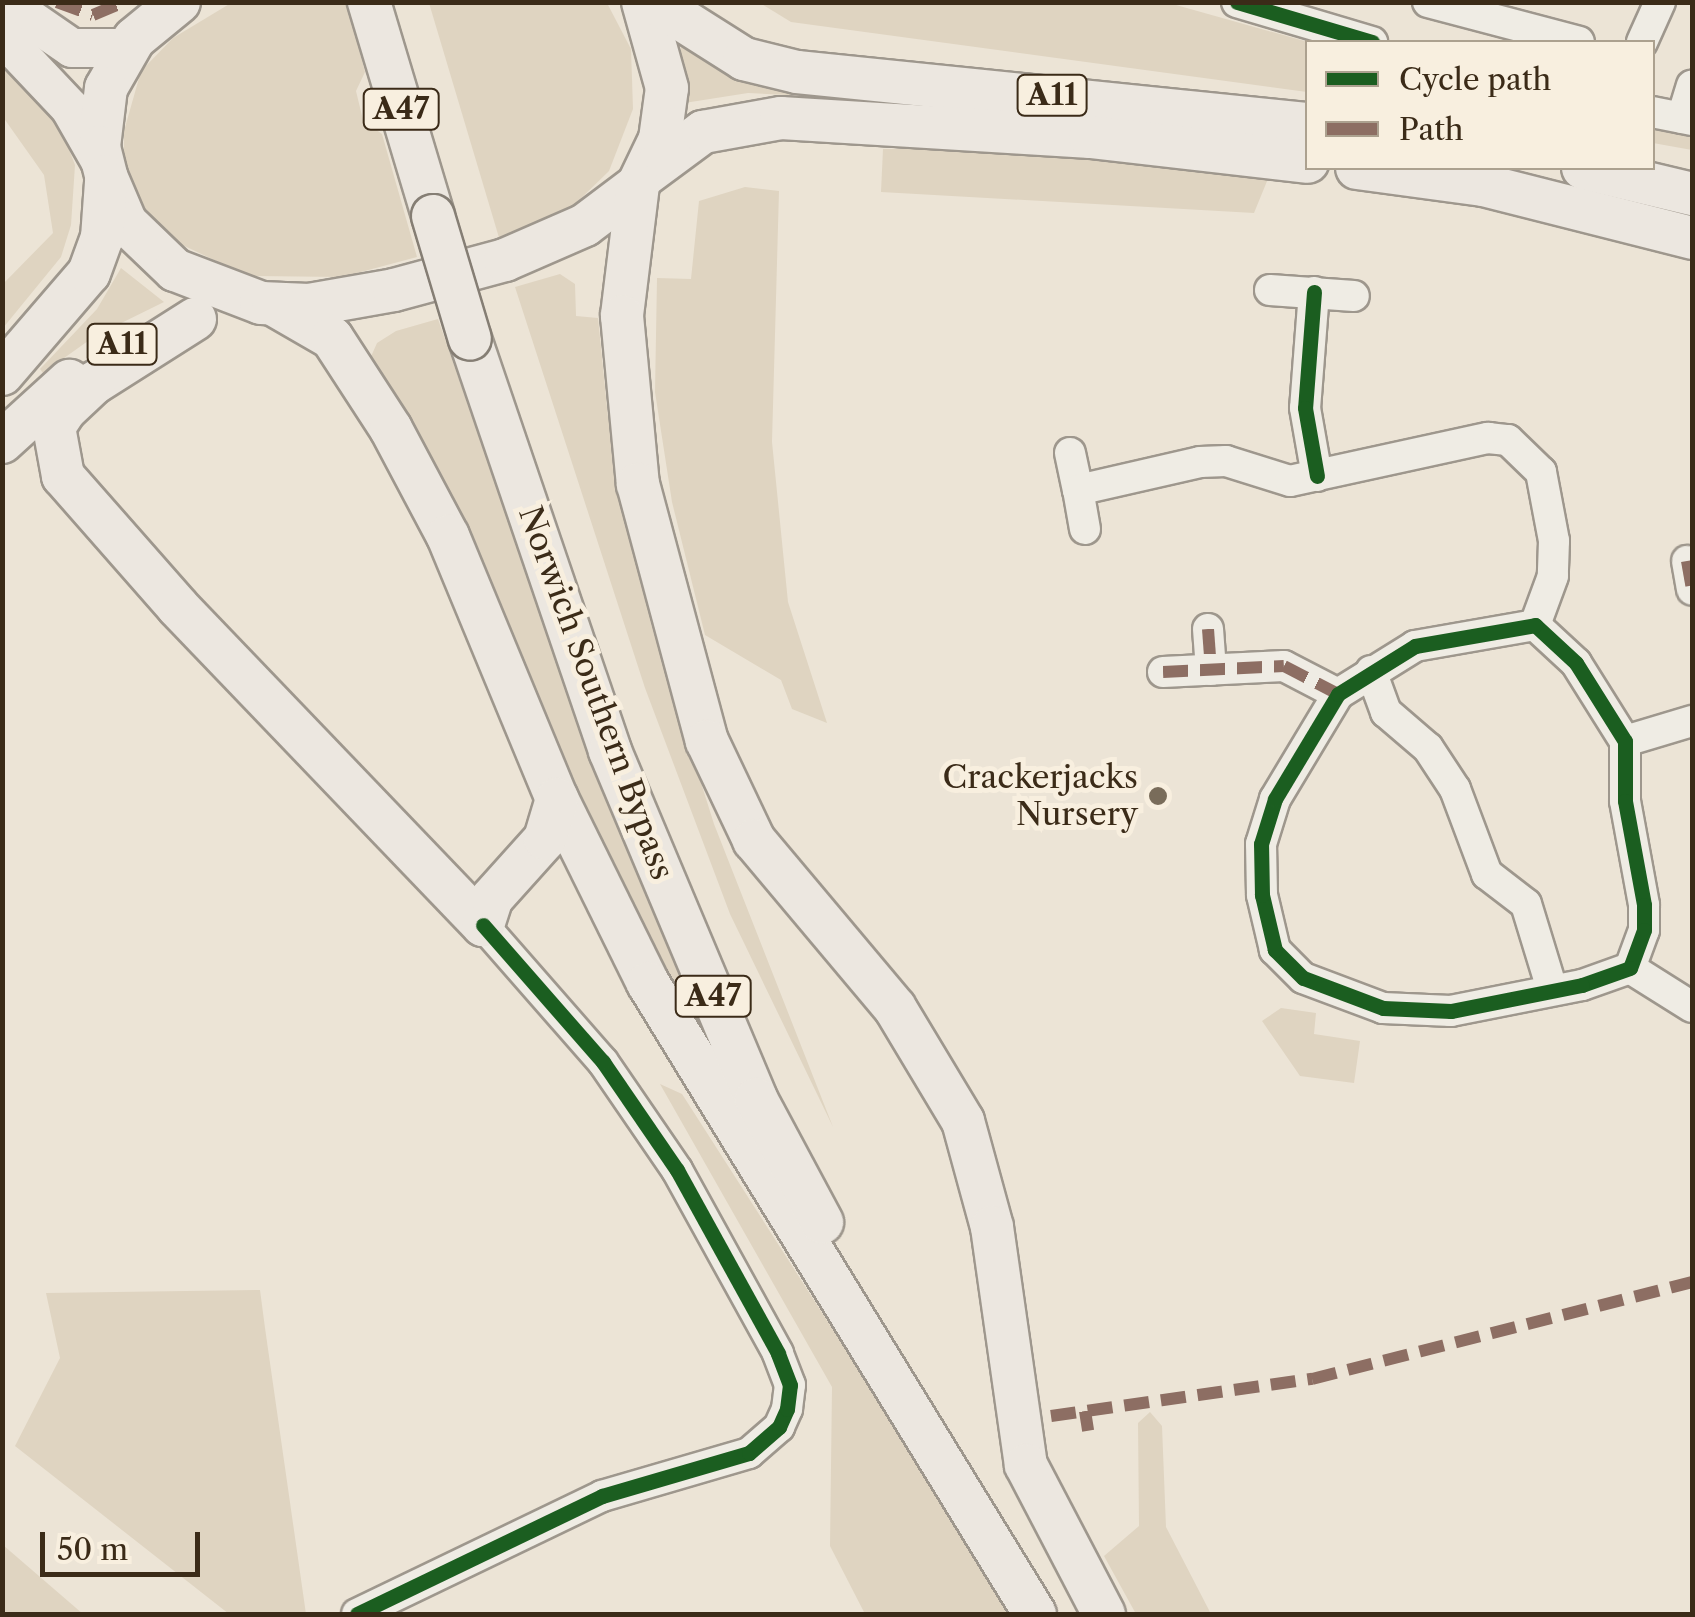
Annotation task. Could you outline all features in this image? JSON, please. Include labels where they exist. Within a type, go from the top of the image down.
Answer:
[{"type":"highway","points":[[179,2],[144,27],[106,88],[104,170],[126,223],[152,254],[200,282],[267,303],[380,293],[505,260],[585,225],[642,179]]},
{"type":"highway","name":"Norwich Southern Bypass","points":[[369,2],[470,338],[610,751],[756,1099],[947,1456],[1039,1614]]},
{"type":"highway","points":[[643,2],[667,88],[660,139],[642,179],[622,316],[638,484],[707,742],[754,840],[895,1008],[962,1121],[992,1227],[1026,1464],[1104,1614]]},
{"type":"highway","name":"A11","points":[[654,2],[744,59],[797,72],[1305,124]]},
{"type":"highway","name":"A11","points":[[642,179],[703,132],[781,118],[1090,136],[1305,162]]},
{"type":"highway","name":"A11","points":[[2,374],[88,274],[102,238],[104,170]]},
{"type":"highway","points":[[1374,170],[1483,184],[1692,238]]},
{"type":"highway","points":[[1591,170],[1692,194]]},
{"type":"highway","name":"A11","points":[[2,442],[113,348],[195,319],[267,303]]},
{"type":"highway","name":"A47","points":[[267,303],[332,338],[391,429],[448,536],[557,800],[648,983],[738,1138],[1039,1614]]},
{"type":"highway","points":[[195,319],[94,383],[64,410],[54,427],[63,476],[178,606],[484,925],[492,898],[545,840],[557,800]]},
{"type":"main road","points":[[5,2],[31,26],[72,48],[144,27]]},
{"type":"main road","points":[[2,36],[70,108],[104,170]]},
{"type":"street","points":[[1237,2],[1365,40]]},
{"type":"street","points":[[1428,2],[1570,40]]},
{"type":"street","points":[[1643,40],[1660,2]]},
{"type":"street","points":[[1675,117],[1692,85]]},
{"type":"street","points":[[1270,290],[1354,296]]},
{"type":"street","points":[[1314,292],[1305,408],[1317,476]]},
{"type":"street","points":[[1078,490],[1200,462],[1226,461],[1290,481],[1488,438],[1522,447],[1540,472],[1554,541],[1552,576],[1535,625]]},
{"type":"street","points":[[1070,453],[1085,529]]},
{"type":"street","points":[[1535,625],[1415,646],[1338,694],[1275,799],[1261,844],[1262,895],[1275,950],[1303,978],[1383,1008],[1450,1011],[1630,968],[1692,1006]]},
{"type":"street","points":[[1535,625],[1576,663],[1625,741],[1625,801],[1644,904],[1644,930],[1630,968]]},
{"type":"street","points":[[1208,628],[1211,670]]},
{"type":"street","points":[[1164,672],[1284,666],[1338,694]]},
{"type":"street","points":[[1371,671],[1386,712],[1428,748],[1455,790],[1487,874],[1526,904],[1552,989]]},
{"type":"street","points":[[1625,741],[1692,722]]},
{"type":"street","points":[[357,1614],[602,1496],[749,1452],[779,1427],[788,1409],[790,1385],[778,1354],[677,1170],[603,1062],[484,925]]},
{"type":"shaded area","points":[[231,3],[347,3],[365,72],[356,91],[363,120],[382,134],[417,257],[342,277],[248,276],[174,241],[148,216],[124,167],[124,131],[141,71],[173,38]]},
{"type":"shaded area","points":[[429,3],[607,3],[631,49],[633,109],[609,171],[569,210],[500,241]]},
{"type":"shaded area","points":[[760,3],[1169,3],[1305,41],[1305,92],[791,22]]},
{"type":"shaded area","points":[[681,46],[751,78],[892,100],[748,93],[678,104]]},
{"type":"shaded area","points":[[3,61],[62,131],[75,165],[71,225],[61,257],[3,328],[2,285],[53,233],[44,175],[3,117]]},
{"type":"shaded area","points":[[1655,128],[1692,134],[1692,150],[1655,143]]},
{"type":"shaded area","points":[[883,149],[1043,149],[1272,169],[1254,213],[881,192]]},
{"type":"shaded area","points":[[745,187],[779,191],[772,442],[788,602],[827,723],[792,709],[781,680],[705,635],[672,502],[655,392],[657,278],[691,279],[699,201]]},
{"type":"shaded area","points":[[121,268],[164,302],[95,336],[43,373],[40,369],[97,309]]},
{"type":"shaded area","points":[[560,274],[575,284],[576,316],[598,318],[608,417],[652,627],[714,824],[833,1127],[730,914],[645,688],[515,287]]},
{"type":"shaded area","points":[[438,319],[592,760],[667,945],[759,1129],[654,974],[369,361],[377,343],[396,331]]},
{"type":"shaded area","points":[[1281,1008],[1316,1013],[1314,1034],[1360,1041],[1354,1083],[1300,1076],[1262,1021]]},
{"type":"shaded area","points":[[660,1084],[682,1094],[1015,1614],[865,1614],[830,1546],[832,1387]]},
{"type":"shaded area","points":[[260,1290],[306,1614],[229,1614],[15,1446],[60,1358],[46,1293]]},
{"type":"shaded area","points":[[1150,1412],[1162,1426],[1166,1527],[1211,1614],[1136,1614],[1104,1556],[1139,1526],[1138,1423]]},
{"type":"shaded area","points":[[3,1545],[83,1614],[3,1614]]},
{"type":"marked path","points":[[57,2],[93,15],[123,2]]},
{"type":"marked path","points":[[1687,561],[1692,590]]},
{"type":"marked path","points":[[1208,629],[1211,670]]},
{"type":"marked path","points":[[1163,672],[1284,666],[1338,694]]},
{"type":"marked path","points":[[1051,1416],[1312,1379],[1692,1282]]},
{"type":"marked path","points":[[1085,1411],[1088,1431]]},
{"type":"cycle path","points":[[1237,2],[1365,40]]},
{"type":"cycle path","points":[[1314,292],[1305,408],[1317,476]]},
{"type":"cycle path","points":[[1535,625],[1576,663],[1625,741],[1625,801],[1644,905],[1644,930],[1630,968],[1582,985],[1451,1011],[1383,1008],[1303,978],[1275,950],[1262,895],[1261,844],[1275,799],[1338,694],[1415,646],[1535,625]]},
{"type":"cycle path","points":[[357,1614],[602,1496],[749,1453],[779,1427],[787,1409],[790,1385],[778,1353],[677,1170],[603,1062],[483,925]]},
{"type":"place","name":"Crackerjacks Nursery","points":[[1158,796]]}]
